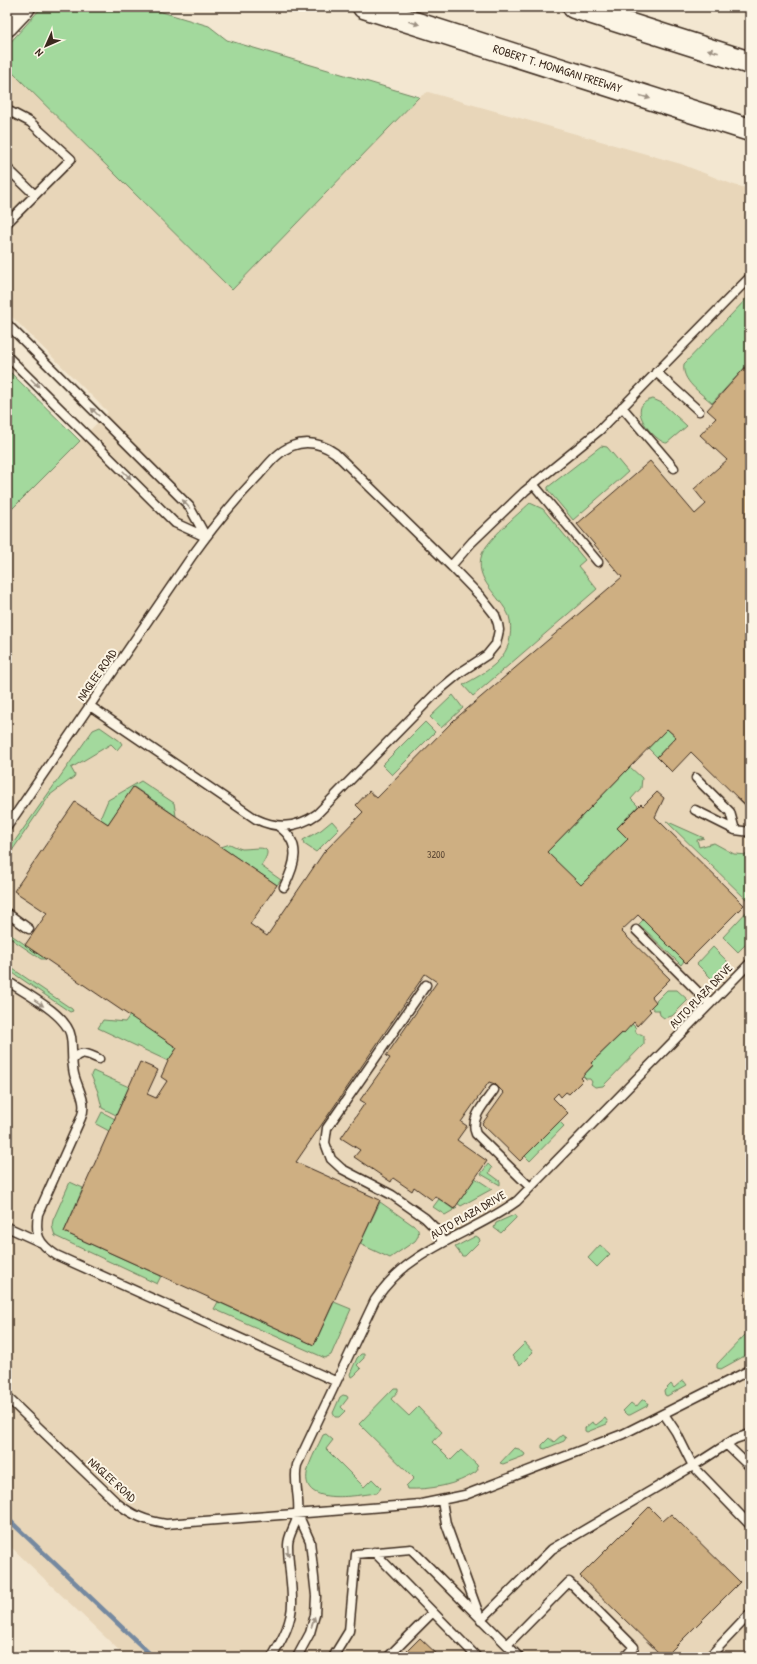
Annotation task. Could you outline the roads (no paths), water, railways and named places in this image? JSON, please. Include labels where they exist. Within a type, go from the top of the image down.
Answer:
[{"type":"highway","name":"ROBERT T. MONAGAN FREEWAY","points":[[364,7],[750,130]]},
{"type":"highway","points":[[574,7],[750,63]]},
{"type":"street","points":[[7,26],[25,7]]},
{"type":"lane","points":[[7,110],[30,122],[71,159],[7,223]]},
{"type":"lane","points":[[7,168],[35,195]]},
{"type":"lane","points":[[451,566],[472,542],[532,484],[589,440],[750,277]]},
{"type":"lane","points":[[7,324],[189,506],[206,537]]},
{"type":"lane","points":[[7,356],[175,523],[206,537]]},
{"type":"lane","points":[[656,372],[698,411]]},
{"type":"lane","points":[[622,407],[674,468]]},
{"type":"lane","name":"NAGLEE ROAD","points":[[7,827],[206,537],[237,498],[276,455],[293,445],[315,443],[326,447],[344,461],[451,566],[490,608],[495,616],[499,630],[496,644],[492,650],[478,662],[461,672],[437,692],[317,814],[300,824],[278,826]]},
{"type":"lane","points":[[532,484],[598,562]]},
{"type":"lane","points":[[90,706],[256,819],[267,825],[278,826],[287,832],[292,842],[295,856],[292,870],[284,887]]},
{"type":"lane","points":[[696,778],[730,812],[735,830]]},
{"type":"lane","points":[[695,810],[735,830],[750,832]]},
{"type":"lane","points":[[7,913],[29,929]]},
{"type":"lane","points":[[636,930],[710,1004]]},
{"type":"lane","name":"AUTO PLAZA DRIVE","points":[[272,1657],[281,1641],[291,1614],[292,1602],[288,1544],[298,1514],[298,1493],[295,1481],[297,1465],[364,1320],[384,1286],[405,1266],[416,1258],[511,1205],[750,963]]},
{"type":"lane","points":[[7,981],[58,1016],[68,1029],[71,1036],[74,1074],[84,1100],[84,1112],[38,1214],[36,1229],[40,1242]]},
{"type":"lane","points":[[426,985],[327,1128],[325,1143],[331,1159],[342,1169],[392,1195],[424,1218],[435,1228],[443,1243]]},
{"type":"lane","points":[[72,1061],[81,1053],[88,1054],[99,1059]]},
{"type":"lane","points":[[494,1090],[476,1118],[474,1129],[476,1134],[530,1187]]},
{"type":"lane","points":[[7,1227],[40,1242],[56,1255],[335,1381]]},
{"type":"lane","name":"NAGLEE ROAD","points":[[7,1397],[117,1503],[130,1513],[142,1519],[166,1524],[421,1504],[442,1501],[465,1495],[610,1439],[664,1414],[750,1370]]},
{"type":"lane","points":[[664,1414],[676,1432],[693,1466],[750,1525]]},
{"type":"lane","points":[[481,1620],[552,1549],[693,1466],[726,1444],[750,1434]]},
{"type":"lane","points":[[726,1444],[750,1467]]},
{"type":"lane","points":[[442,1501],[446,1524],[481,1620]]},
{"type":"lane","name":"AUTO PLAZA DRIVE","points":[[297,1657],[310,1633],[316,1615],[316,1596],[310,1541],[298,1514]]},
{"type":"lane","points":[[333,1657],[349,1631],[356,1554],[411,1549],[519,1657]]},
{"type":"lane","points":[[374,1552],[477,1657]]},
{"type":"lane","points":[[507,1645],[569,1582],[634,1647],[625,1657]]},
{"type":"lane","points":[[388,1657],[433,1612]]},
{"type":"lane","points":[[709,1657],[750,1614]]},
{"type":"waterway","points":[[7,1518],[153,1657]]}]
